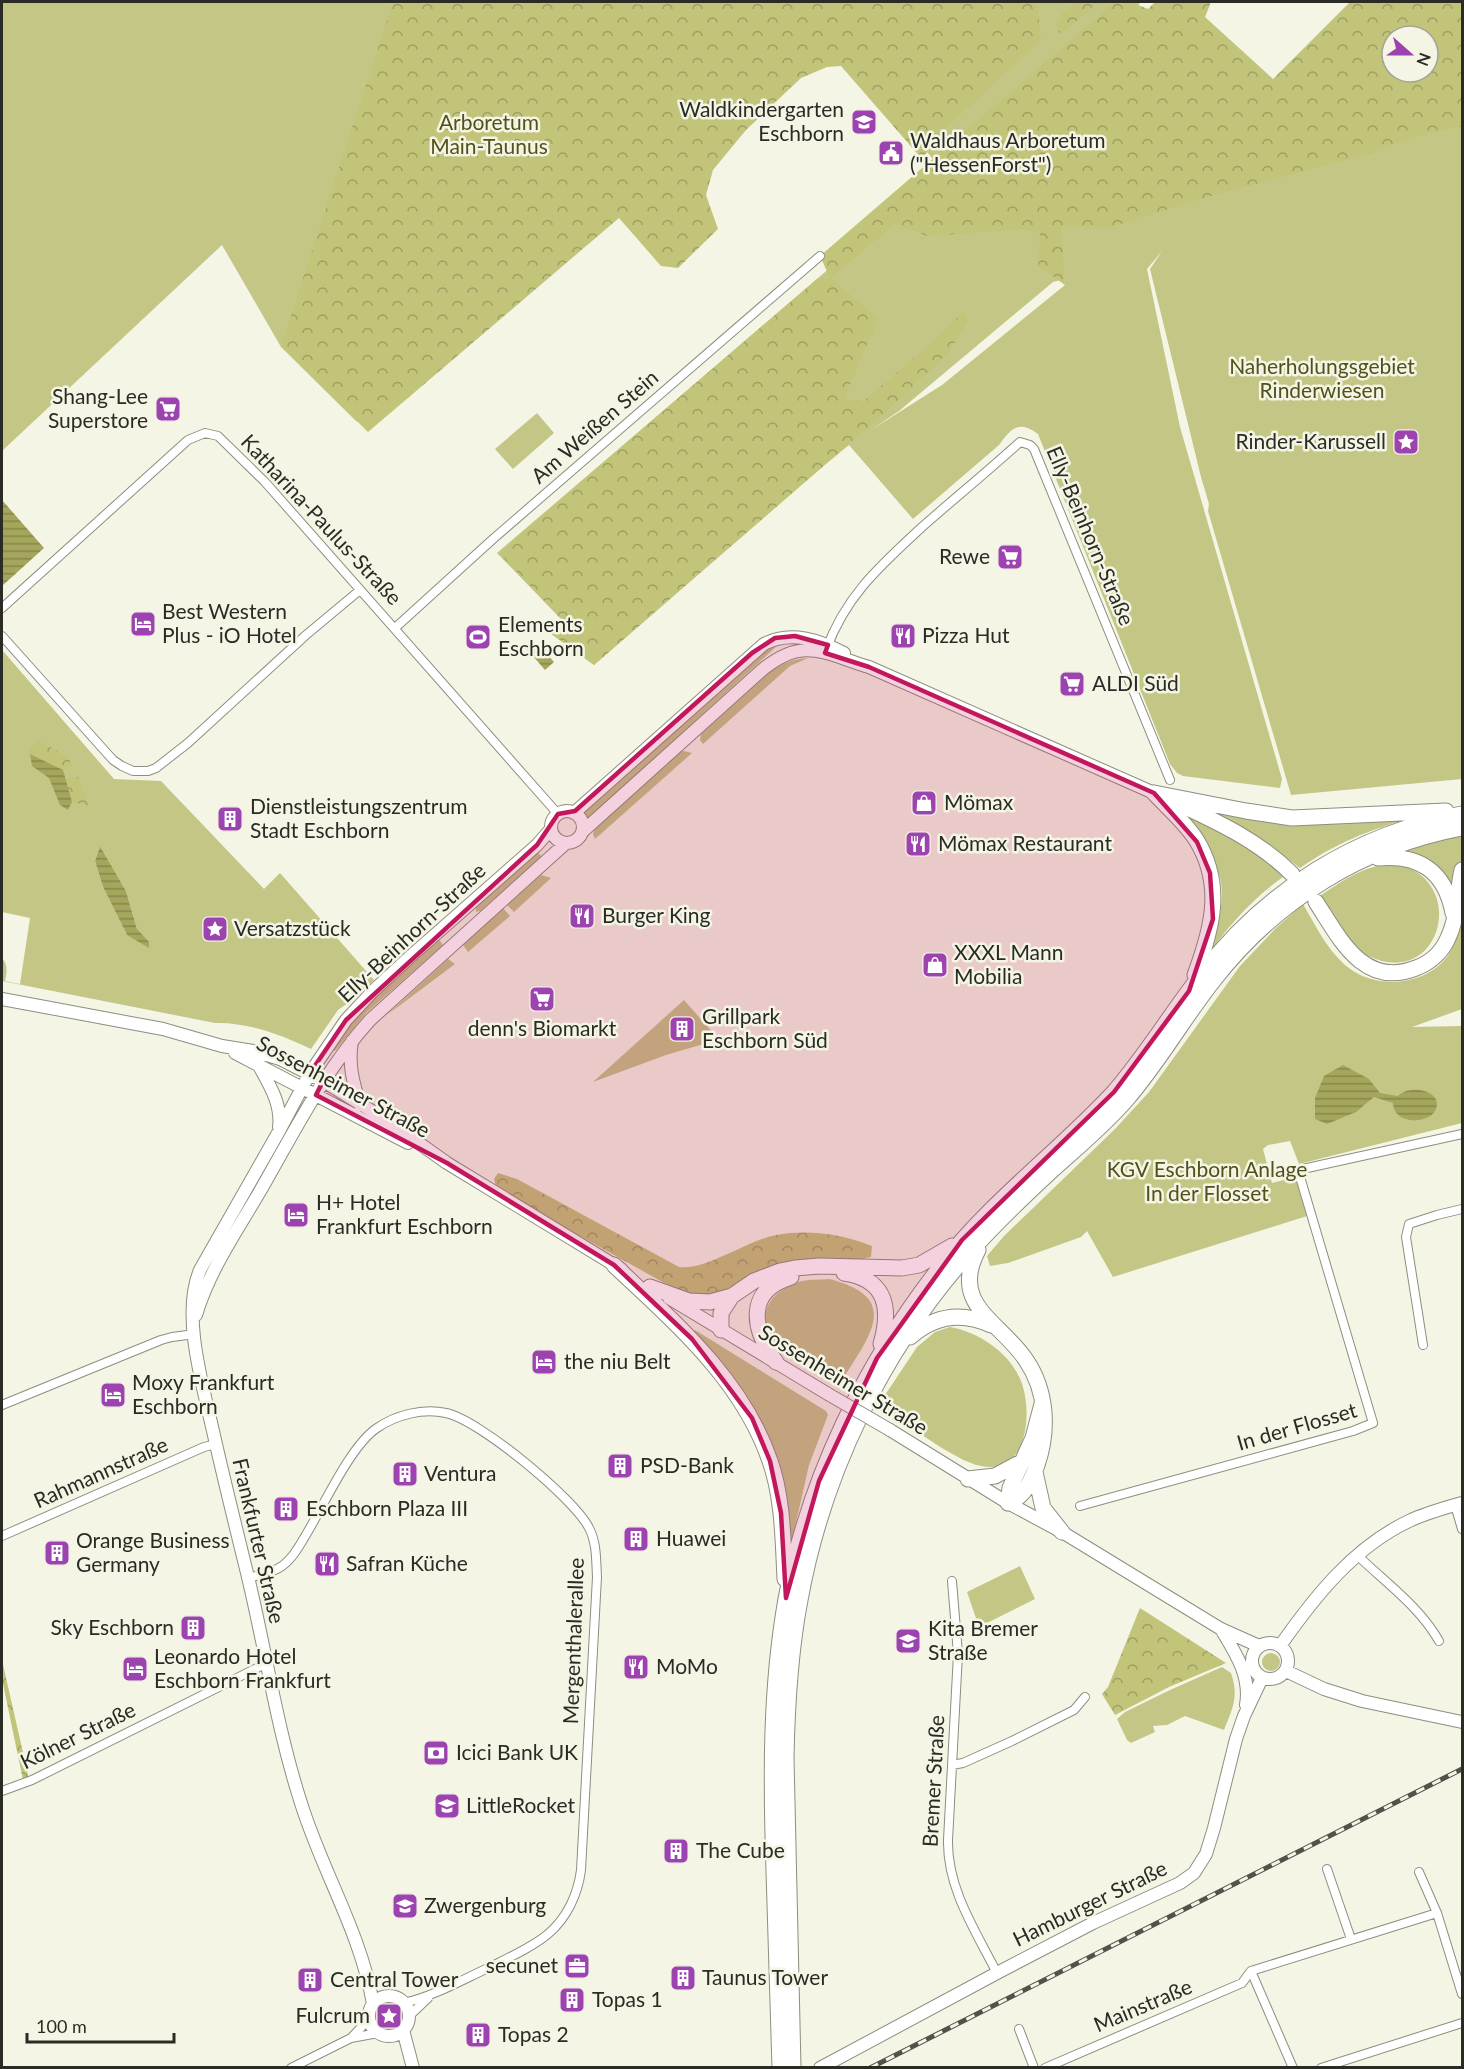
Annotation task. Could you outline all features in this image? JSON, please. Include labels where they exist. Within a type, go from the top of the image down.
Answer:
[{"type":"highway","points":[[1154,793],[1246,812],[1292,818],[1462,812]]},
{"type":"highway","points":[[1154,793],[1240,834],[1263,849],[1292,874]]},
{"type":"highway","points":[[1154,793],[1197,842],[1212,883],[1213,919],[1209,938],[1189,991]]},
{"type":"highway","points":[[780,2067],[772,1807],[778,1664],[786,1598],[819,1481],[842,1424],[876,1358],[911,1306],[962,1239],[1114,1092],[1133,1070],[1219,952],[1242,927],[1269,902],[1305,876],[1352,849],[1387,834],[1462,812]]},
{"type":"highway","points":[[793,2067],[786,1758],[787,1708],[793,1645],[809,1557],[831,1486],[854,1429],[899,1347],[950,1276],[989,1232],[1124,1102],[1161,1056],[1210,984],[1252,936],[1280,911],[1313,887],[1359,860],[1412,840],[1462,828]]},
{"type":"highway","points":[[1359,860],[1396,856],[1420,863],[1442,883],[1448,895],[1454,919]]},
{"type":"highway","points":[[1316,902],[1353,956],[1373,969],[1388,972],[1411,970],[1432,959],[1447,941],[1454,919],[1462,870]]},
{"type":"highway","points":[[989,1232],[972,1261],[968,1282],[970,1290],[980,1312],[1026,1360],[1036,1380],[1042,1404],[1044,1434],[1035,1472],[1020,1496],[1008,1503]]},
{"type":"highway","points":[[650,1287],[699,1303],[710,1302],[732,1296],[754,1281],[795,1268],[838,1266],[892,1269],[911,1267],[932,1258],[962,1239]]},
{"type":"highway","points":[[614,1265],[692,1339],[724,1376],[752,1418],[770,1461],[776,1483],[783,1532],[786,1598]]},
{"type":"highway","points":[[776,1362],[761,1339],[757,1309],[765,1292],[772,1285],[781,1280],[808,1273],[848,1273],[867,1280],[881,1293],[885,1302],[886,1322],[876,1358]]},
{"type":"highway","points":[[721,1330],[721,1313],[732,1296]]},
{"type":"highway","points":[[899,1347],[923,1326],[942,1318],[979,1320],[994,1327]]},
{"type":"highway","points":[[1008,1503],[1010,1488],[1036,1430],[1042,1404]]},
{"type":"highway","points":[[968,1479],[995,1476],[1021,1462]]},
{"type":"highway","points":[[1035,1472],[1043,1508],[1062,1532]]},
{"type":"street","name":"Am Weißen Stein","points":[[395,628],[493,539],[820,256]]},
{"type":"street","name":"Katharina-Paulus-Straße","points":[[2,608],[188,440],[205,433],[218,436],[257,474],[558,814]]},
{"type":"street","name":"Elly-Beinhorn-Straße","points":[[827,649],[855,596],[877,568],[1020,442],[1030,445],[1034,449],[1170,780]]},
{"type":"street","points":[[2,636],[113,760],[133,771],[148,771],[156,768],[188,743],[306,635],[360,590]]},
{"type":"street","name":"Elly-Beinhorn-Straße","points":[[574,813],[764,644],[776,638],[795,636],[1154,793]]},
{"type":"street","name":"Elly-Beinhorn-Straße","points":[[323,1081],[352,1040],[370,1020],[566,843],[577,839],[686,736],[773,661],[785,653],[798,649],[827,649]]},
{"type":"street","points":[[558,814],[566,811],[574,813],[582,823],[582,832]]},
{"type":"street","name":"Elly-Beinhorn-Straße","points":[[310,1073],[346,1020],[373,991],[537,845],[552,829],[552,821],[558,814]]},
{"type":"street","points":[[552,829],[558,840],[566,843]]},
{"type":"street","points":[[454,944],[449,934],[458,914]]},
{"type":"street","name":"Sossenheimer Straße","points":[[2,999],[164,1029],[222,1046],[270,1055],[310,1073],[447,1163],[968,1479],[1062,1532],[1256,1652],[1267,1643],[1280,1646]]},
{"type":"street","points":[[352,1040],[351,1072],[360,1105]]},
{"type":"street","name":"Sossenheimer Straße","points":[[222,1046],[447,1163]]},
{"type":"street","points":[[258,1064],[271,1087],[279,1108],[278,1133]]},
{"type":"street","name":"Frankfurter Straße","points":[[310,1073],[196,1278],[192,1309],[198,1361],[282,1732],[301,1804],[364,1964],[373,2004],[369,2010],[369,2019]]},
{"type":"street","name":"Frankfurter Straße","points":[[194,1331],[199,1306],[213,1272],[323,1081]]},
{"type":"street","name":"In der Flosset","points":[[1080,1506],[1322,1440],[1373,1423],[1298,1170],[1462,1134]]},
{"type":"street","points":[[1422,1345],[1406,1237],[1409,1224],[1462,1209]]},
{"type":"street","points":[[2,1405],[161,1340],[194,1331]]},
{"type":"street","name":"Mergenthalerallee","points":[[248,1578],[280,1568],[290,1560],[365,1437],[392,1419],[414,1413],[444,1412],[466,1420],[519,1458],[559,1492],[590,1528],[596,1554],[597,1577],[581,1870],[577,1891],[570,1908],[549,1933],[531,1946],[430,1996],[404,2003]]},
{"type":"street","name":"Rahmannstraße","points":[[2,1536],[204,1447],[216,1444]]},
{"type":"street","points":[[1256,1652],[1253,1669],[1262,1678],[1273,1680],[1286,1671],[1288,1657],[1280,1646],[1324,1587],[1357,1555],[1393,1529],[1459,1504],[1462,1529]]},
{"type":"street","points":[[1357,1555],[1408,1602],[1432,1629],[1439,1641]]},
{"type":"street","name":"Bremer Straße","points":[[952,1581],[958,1654],[948,1840],[949,1865],[960,1901],[996,1973]]},
{"type":"street","points":[[1221,1629],[1240,1660],[1246,1679],[1247,1696],[1244,1716]]},
{"type":"street","name":"Kölner Straße","points":[[2,1791],[32,1780],[267,1663]]},
{"type":"street","points":[[1286,1671],[1324,1689],[1362,1701],[1462,1722]]},
{"type":"street","name":"Hamburger Straße","points":[[820,2067],[996,1973],[1194,1873],[1202,1862],[1214,1828],[1244,1716],[1262,1678]]},
{"type":"street","points":[[952,1765],[1002,1746],[1074,1710],[1085,1697]]},
{"type":"street","points":[[1327,1869],[1351,1939]]},
{"type":"street","points":[[1419,1872],[1437,1913],[1462,1994]]},
{"type":"street","points":[[1293,2067],[1251,1971],[1437,1913]]},
{"type":"street","name":"Frankfurter Straße","points":[[364,1964],[384,1996]]},
{"type":"street","name":"Mainstraße","points":[[1045,2067],[1242,1983],[1251,1971]]},
{"type":"street","points":[[373,2004],[384,1996],[395,1997],[404,2003],[408,2017],[397,2033]]},
{"type":"street","name":"Mergenthalerallee","points":[[408,2017],[430,1996]]},
{"type":"street","points":[[369,2019],[370,2024],[378,2033]]},
{"type":"street","points":[[351,2038],[369,2019]]},
{"type":"street","points":[[1321,2067],[1462,2023]]},
{"type":"street","points":[[1019,2029],[1034,2067]]},
{"type":"street","points":[[291,2067],[351,2038],[378,2033],[397,2033]]},
{"type":"street","points":[[397,2033],[412,2064]]},
{"type":"highlighted area","points":[[795,636],[828,645],[825,653],[869,667],[1154,793],[1197,842],[1210,873],[1213,919],[1189,991],[1114,1092],[962,1240],[877,1358],[819,1481],[786,1598],[781,1513],[770,1461],[752,1418],[692,1339],[614,1265],[447,1163],[316,1095],[323,1081],[310,1073],[346,1020],[537,845],[558,814],[575,811],[752,653],[775,638]]},
{"type":"green space","points":[[2,2],[1141,2],[1100,44],[1114,220],[1384,2],[1462,2],[1462,779],[1291,795],[1208,511],[1209,504],[1150,269],[1162,251],[1147,269],[1180,427],[1282,779],[1280,788],[1183,776],[1177,773],[1170,764],[1038,434],[1026,427],[1016,428],[1007,434],[999,445],[913,519],[849,445],[594,665],[550,633],[562,620],[497,553],[943,171],[822,28],[357,422],[281,347],[222,245],[2,451]],"holes":[[[1064,279],[1065,285],[942,385],[871,430],[899,411],[1053,282]]]},
{"type":"green space","name":"Arboretum Main-Taunus","points":[[393,2],[617,2],[644,5],[678,2],[741,2],[744,6],[751,2],[1035,2],[1037,3],[1041,40],[941,133],[922,159],[841,66],[827,67],[801,78],[746,130],[713,170],[706,195],[718,229],[678,268],[661,266],[619,218],[368,432],[281,346]]},
{"type":"green space","points":[[1077,2],[1098,2],[1069,28],[1059,33],[1056,25],[1063,12]]},
{"type":"green space","points":[[1115,2],[1131,2],[1148,9],[1155,2],[1211,2],[1205,17],[1273,79],[1350,2],[1462,2],[1462,126],[1426,134],[1364,155],[1204,198],[1109,228],[1061,227],[1065,285],[1038,266],[1040,234],[1025,229],[927,236],[895,224],[831,278],[878,318],[844,399],[864,401],[939,336],[963,312],[968,321],[949,352],[886,412],[594,665],[550,633],[562,620],[500,554],[817,279],[830,278],[820,256]]},
{"type":"green space","points":[[537,413],[554,433],[513,469],[495,449]]},
{"type":"green space","points":[[778,645],[588,819],[581,811],[766,647]]},
{"type":"green space","points":[[2,650],[114,779],[161,781],[264,889],[280,873],[374,980],[338,1010],[311,1049],[276,1034],[252,1027],[215,1023],[2,981],[2,958],[6,969],[5,981],[20,984],[30,918],[2,912]],"holes":[[[100,846],[126,891],[137,929],[127,935],[103,887],[95,861]]]},
{"type":"green space","points":[[808,658],[790,666],[703,744],[700,740],[701,734],[767,674],[786,663]]},
{"type":"green space","points":[[38,740],[69,758],[72,767],[63,770],[30,754],[29,749]]},
{"type":"green space","points":[[679,752],[692,753],[595,839],[593,834],[596,825]]},
{"type":"green space","points":[[78,777],[89,806],[72,802],[65,779]]},
{"type":"green space","points":[[1176,810],[1246,847],[1283,877],[1241,914],[1206,958],[1220,911],[1222,898],[1219,874],[1201,843]]},
{"type":"green space","points":[[1210,810],[1411,818],[1353,838],[1300,868],[1256,835]]},
{"type":"green space","points":[[1462,833],[1462,858],[1452,897],[1444,877],[1434,864],[1419,856],[1398,853]]},
{"type":"green space","points":[[536,850],[543,858],[476,912],[476,903]]},
{"type":"green space","points":[[1392,864],[1415,871],[1429,883],[1437,898],[1439,915],[1436,931],[1429,946],[1417,957],[1401,962],[1382,961],[1361,951],[1344,932],[1321,895],[1364,870]]},
{"type":"green space","points":[[541,875],[551,878],[514,912],[507,905]]},
{"type":"green space","name":"KGV Eschborn Anlage In der Flosset","points":[[1303,904],[1323,938],[1342,962],[1360,975],[1387,982],[1416,978],[1440,965],[1455,942],[1462,905],[1462,1009],[1412,1027],[1462,1026],[1462,1123],[1299,1164],[1290,1141],[1268,1145],[1263,1149],[1272,1183],[1295,1177],[1307,1216],[1113,1277],[1087,1231],[1081,1237],[1008,1263],[990,1266],[987,1256],[1004,1236],[1115,1129],[1149,1092],[1240,966],[1276,928]]},
{"type":"green space","points":[[503,908],[510,916],[468,952],[463,945]]},
{"type":"green space","points":[[438,938],[443,945],[366,1013],[335,1051],[331,1048],[369,1004]]},
{"type":"green space","points":[[448,959],[455,964],[387,1015]]},
{"type":"green space","points":[[684,1000],[715,1035],[707,1043],[666,1055],[593,1082]]},
{"type":"green space","points":[[498,1173],[517,1179],[679,1267],[706,1263],[770,1236],[801,1232],[837,1236],[861,1242],[872,1246],[871,1257],[734,1286],[711,1296],[684,1294],[496,1187],[494,1179]]},
{"type":"green space","points":[[830,1279],[853,1287],[867,1297],[873,1309],[873,1322],[868,1336],[840,1384],[803,1363],[776,1343],[771,1336],[765,1317],[771,1301],[784,1289],[802,1281]]},
{"type":"green space","points":[[950,1327],[972,1334],[992,1345],[1009,1361],[1021,1381],[1026,1409],[1023,1439],[1017,1452],[1009,1461],[997,1466],[981,1466],[957,1457],[879,1404],[917,1347],[935,1332]]},
{"type":"green space","points":[[695,1330],[826,1411],[828,1415],[809,1465],[790,1549],[757,1414],[729,1372],[694,1335]]},
{"type":"green space","points":[[1020,1566],[1035,1599],[979,1627],[967,1592]]},
{"type":"green space","points":[[1140,1608],[1226,1663],[1169,1687],[1115,1715],[1102,1694],[1108,1687]]},
{"type":"green space","points":[[1271,1653],[1277,1656],[1280,1662],[1277,1668],[1271,1671],[1265,1668],[1262,1662],[1265,1656]]},
{"type":"green space","points":[[2,1660],[29,1779],[23,1780],[2,1679]]},
{"type":"green space","points":[[1222,1667],[1231,1673],[1235,1689],[1232,1708],[1224,1730],[1185,1716],[1167,1725],[1153,1726],[1155,1732],[1131,1743],[1127,1740],[1117,1719],[1125,1712]]},
{"type":"green space","points":[[389,2002],[399,2006],[403,2016],[399,2026],[389,2030],[379,2026],[375,2016],[379,2006]]},
{"type":"shaded area","points":[[2,500],[44,548],[2,586]]},
{"type":"shaded area","points":[[538,644],[554,662],[545,670],[525,647],[531,650]]},
{"type":"shaded area","points":[[30,754],[63,770],[72,802],[68,810],[60,805],[49,778],[32,766]]},
{"type":"shaded area","points":[[100,846],[126,891],[137,929],[149,942],[149,948],[127,935],[103,887],[95,861]]},
{"type":"shaded area","points":[[1343,1065],[1369,1079],[1380,1093],[1398,1096],[1403,1092],[1417,1090],[1430,1093],[1437,1102],[1436,1109],[1427,1118],[1406,1119],[1399,1116],[1393,1103],[1374,1097],[1356,1112],[1327,1124],[1315,1119],[1315,1098],[1324,1076]]},
{"type":"railway","points":[[870,2068],[1462,1769]]},
{"type":"place","name":"Waldkindergarten Eschborn","points":[[864,122]]},
{"type":"place","name":"Waldhaus Arboretum (\"HessenForst\")","points":[[891,153]]},
{"type":"place","name":"Shang-Lee Superstore","points":[[168,409]]},
{"type":"place","name":"Rinder-Karussell","points":[[1406,442]]},
{"type":"place","name":"Rewe","points":[[1010,557]]},
{"type":"place","name":"Best Western Plus - iO Hotel","points":[[143,624]]},
{"type":"place","name":"Pizza Hut","points":[[903,636]]},
{"type":"place","name":"Elements Eschborn","points":[[478,637]]},
{"type":"place","name":"ALDI Süd","points":[[1072,684]]},
{"type":"place","name":"Mömax","points":[[924,803]]},
{"type":"place","name":"Dienstleistungszentrum Stadt Eschborn","points":[[230,819]]},
{"type":"place","name":"Mömax Restaurant","points":[[918,844]]},
{"type":"place","name":"Burger King","points":[[582,916]]},
{"type":"place","name":"Versatzstück","points":[[215,929]]},
{"type":"place","name":"XXXL Mann Mobilia","points":[[935,965]]},
{"type":"place","name":"denn's Biomarkt","points":[[542,999]]},
{"type":"place","name":"Grillpark Eschborn Süd","points":[[682,1029]]},
{"type":"place","name":"H+ Hotel Frankfurt Eschborn","points":[[296,1215]]},
{"type":"place","name":"the niu Belt","points":[[544,1362]]},
{"type":"place","name":"Moxy Frankfurt Eschborn","points":[[113,1395]]},
{"type":"place","name":"PSD-Bank","points":[[620,1466]]},
{"type":"place","name":"Ventura","points":[[405,1474]]},
{"type":"place","name":"Eschborn Plaza III","points":[[286,1509]]},
{"type":"place","name":"Huawei","points":[[636,1539]]},
{"type":"place","name":"Orange Business Germany","points":[[57,1553]]},
{"type":"place","name":"Safran Küche","points":[[327,1564]]},
{"type":"place","name":"Sky Eschborn","points":[[193,1628]]},
{"type":"place","name":"Kita Bremer Straße","points":[[908,1641]]},
{"type":"place","name":"MoMo","points":[[636,1667]]},
{"type":"place","name":"Leonardo Hotel Eschborn Frankfurt","points":[[135,1669]]},
{"type":"place","name":"Icici Bank UK","points":[[436,1753]]},
{"type":"place","name":"LittleRocket","points":[[447,1806]]},
{"type":"place","name":"The Cube","points":[[676,1851]]},
{"type":"place","name":"Zwergenburg","points":[[405,1906]]},
{"type":"place","name":"secunet","points":[[577,1966]]},
{"type":"place","name":"Taunus Tower","points":[[683,1978]]},
{"type":"place","name":"Central Tower","points":[[310,1980]]},
{"type":"place","name":"Topas 1","points":[[572,2000]]},
{"type":"place","name":"Fulcrum","points":[[389,2016]]},
{"type":"place","name":"Topas 2","points":[[478,2035]]},
{"type":"park label","name":"Naherholungsgebiet Rinderwiesen","points":[[1322,379]]}]
